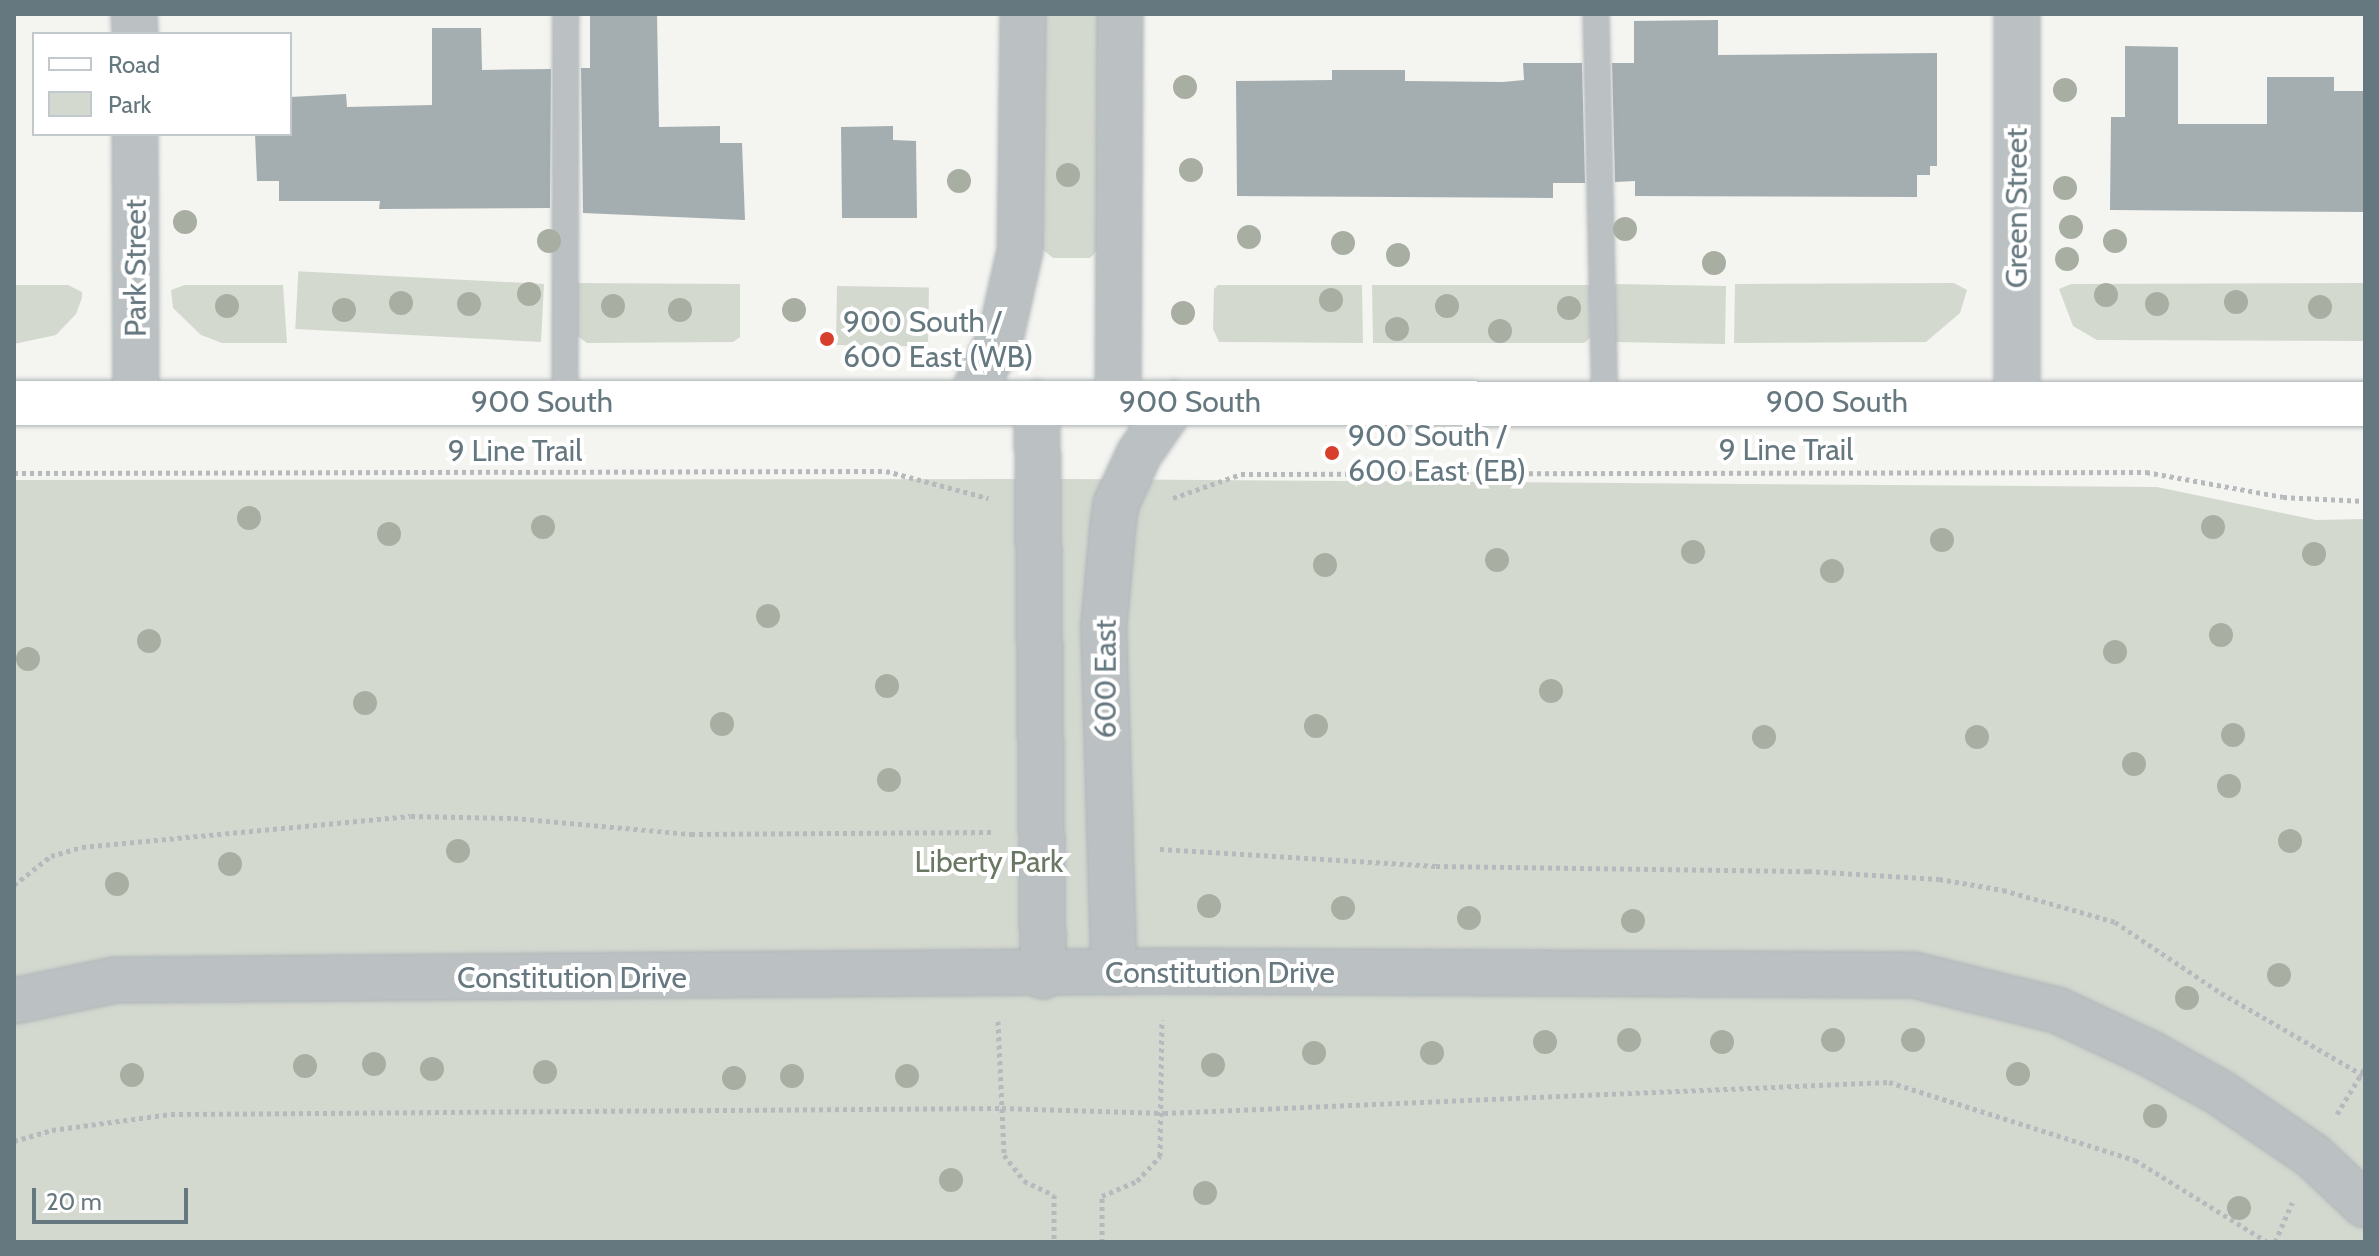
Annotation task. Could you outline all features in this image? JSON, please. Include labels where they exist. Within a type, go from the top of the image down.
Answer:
[{"type":"street","points":[[969,402],[1001,335],[1020,251],[1023,14]]},
{"type":"street","points":[[1118,402],[1120,14]]},
{"type":"street","name":"Green Street","points":[[2017,14],[2017,402]]},
{"type":"street","name":"Park Street","points":[[135,136],[136,402]]},
{"type":"street","points":[[1037,402],[1043,976]]},
{"type":"street","name":"600 East","points":[[1114,972],[1104,625],[1113,525],[1116,504],[1139,454],[1175,402]]},
{"type":"street","name":"900 South","points":[[14,403],[2365,404]]},
{"type":"street","name":"Constitution Drive","points":[[14,1001],[115,980],[1043,976],[1114,972],[1914,975],[2057,1010],[2149,1053],[2219,1092],[2313,1156],[2365,1205]]},
{"type":"lane","points":[[565,402],[566,14]]},
{"type":"lane","points":[[1596,14],[1605,402]]},
{"type":"path","name":"9 Line Trail","points":[[14,473],[886,471],[997,500]]},
{"type":"path","name":"9 Line Trail","points":[[1207,486],[1241,474],[2146,472],[2283,497],[2365,501]]},
{"type":"path","points":[[14,885],[51,856],[82,847],[411,816],[514,818],[691,834],[996,831]]},
{"type":"path","points":[[1160,849],[1436,866],[1808,871],[1939,879],[2003,890],[2115,922],[2221,993],[2364,1072],[2332,1122]]},
{"type":"path","points":[[1102,1242],[1102,1196],[1137,1181],[1160,1156],[1164,1113],[1162,1004]]},
{"type":"path","points":[[998,1005],[1004,1155],[1024,1181],[1054,1195],[1054,1242]]},
{"type":"path","points":[[14,1141],[52,1130],[171,1114],[1002,1108],[1164,1113],[1889,1082],[2135,1160],[2267,1242]]},
{"type":"path","points":[[2275,1242],[2299,1187]]},
{"type":"green space","points":[[1042,14],[1100,14],[1100,248],[1090,258],[1053,258],[1042,249]]},
{"type":"green space","points":[[298,271],[544,284],[541,342],[295,329]]},
{"type":"green space","points":[[576,283],[740,284],[740,337],[733,342],[587,343],[576,335]]},
{"type":"green space","points":[[1954,283],[1967,290],[1960,313],[1926,342],[1734,343],[1735,284]]},
{"type":"green space","points":[[2365,283],[2365,341],[2097,340],[2073,326],[2059,289],[2071,284]]},
{"type":"green space","points":[[1615,284],[1726,286],[1725,344],[1614,342]]},
{"type":"green space","points":[[14,285],[68,285],[82,292],[82,298],[76,314],[56,335],[14,344]]},
{"type":"green space","points":[[185,285],[283,285],[287,343],[222,343],[201,335],[173,308],[171,290]]},
{"type":"green space","points":[[1218,285],[1362,285],[1363,343],[1219,342],[1213,329],[1214,289]]},
{"type":"green space","points":[[1372,285],[1590,285],[1590,338],[1584,343],[1373,343]]},
{"type":"green space","points":[[837,286],[929,288],[928,347],[836,345]]},
{"type":"green space","name":"Liberty Park","points":[[1071,479],[2157,487],[2316,520],[2365,519],[2365,1242],[14,1242],[14,480]]},
{"type":"building","points":[[590,14],[657,14],[659,127],[720,126],[720,143],[742,143],[745,220],[583,213],[581,68],[590,68]]},
{"type":"building","points":[[1718,20],[1718,55],[1937,53],[1937,166],[1930,166],[1930,175],[1917,175],[1917,197],[1635,196],[1635,181],[1615,182],[1612,63],[1634,63],[1634,21]]},
{"type":"building","points":[[432,28],[481,28],[482,70],[551,69],[550,208],[379,209],[380,201],[279,201],[279,181],[257,181],[255,136],[292,136],[292,97],[346,94],[347,107],[432,105]]},
{"type":"building","points":[[2125,46],[2178,47],[2178,124],[2267,124],[2267,77],[2334,77],[2334,91],[2365,91],[2365,212],[2110,210],[2111,117],[2125,117]]},
{"type":"building","points":[[1523,63],[1582,63],[1585,183],[1553,183],[1553,198],[1237,196],[1236,81],[1332,80],[1332,70],[1405,70],[1405,81],[1503,82],[1524,80]]},
{"type":"building","points":[[893,126],[893,140],[916,141],[917,218],[842,218],[841,127]]},
{"type":"place","name":"900 South / 600 East (WB)","points":[[827,339]]},
{"type":"place","name":"900 South / 600 East (EB)","points":[[1332,453]]}]
